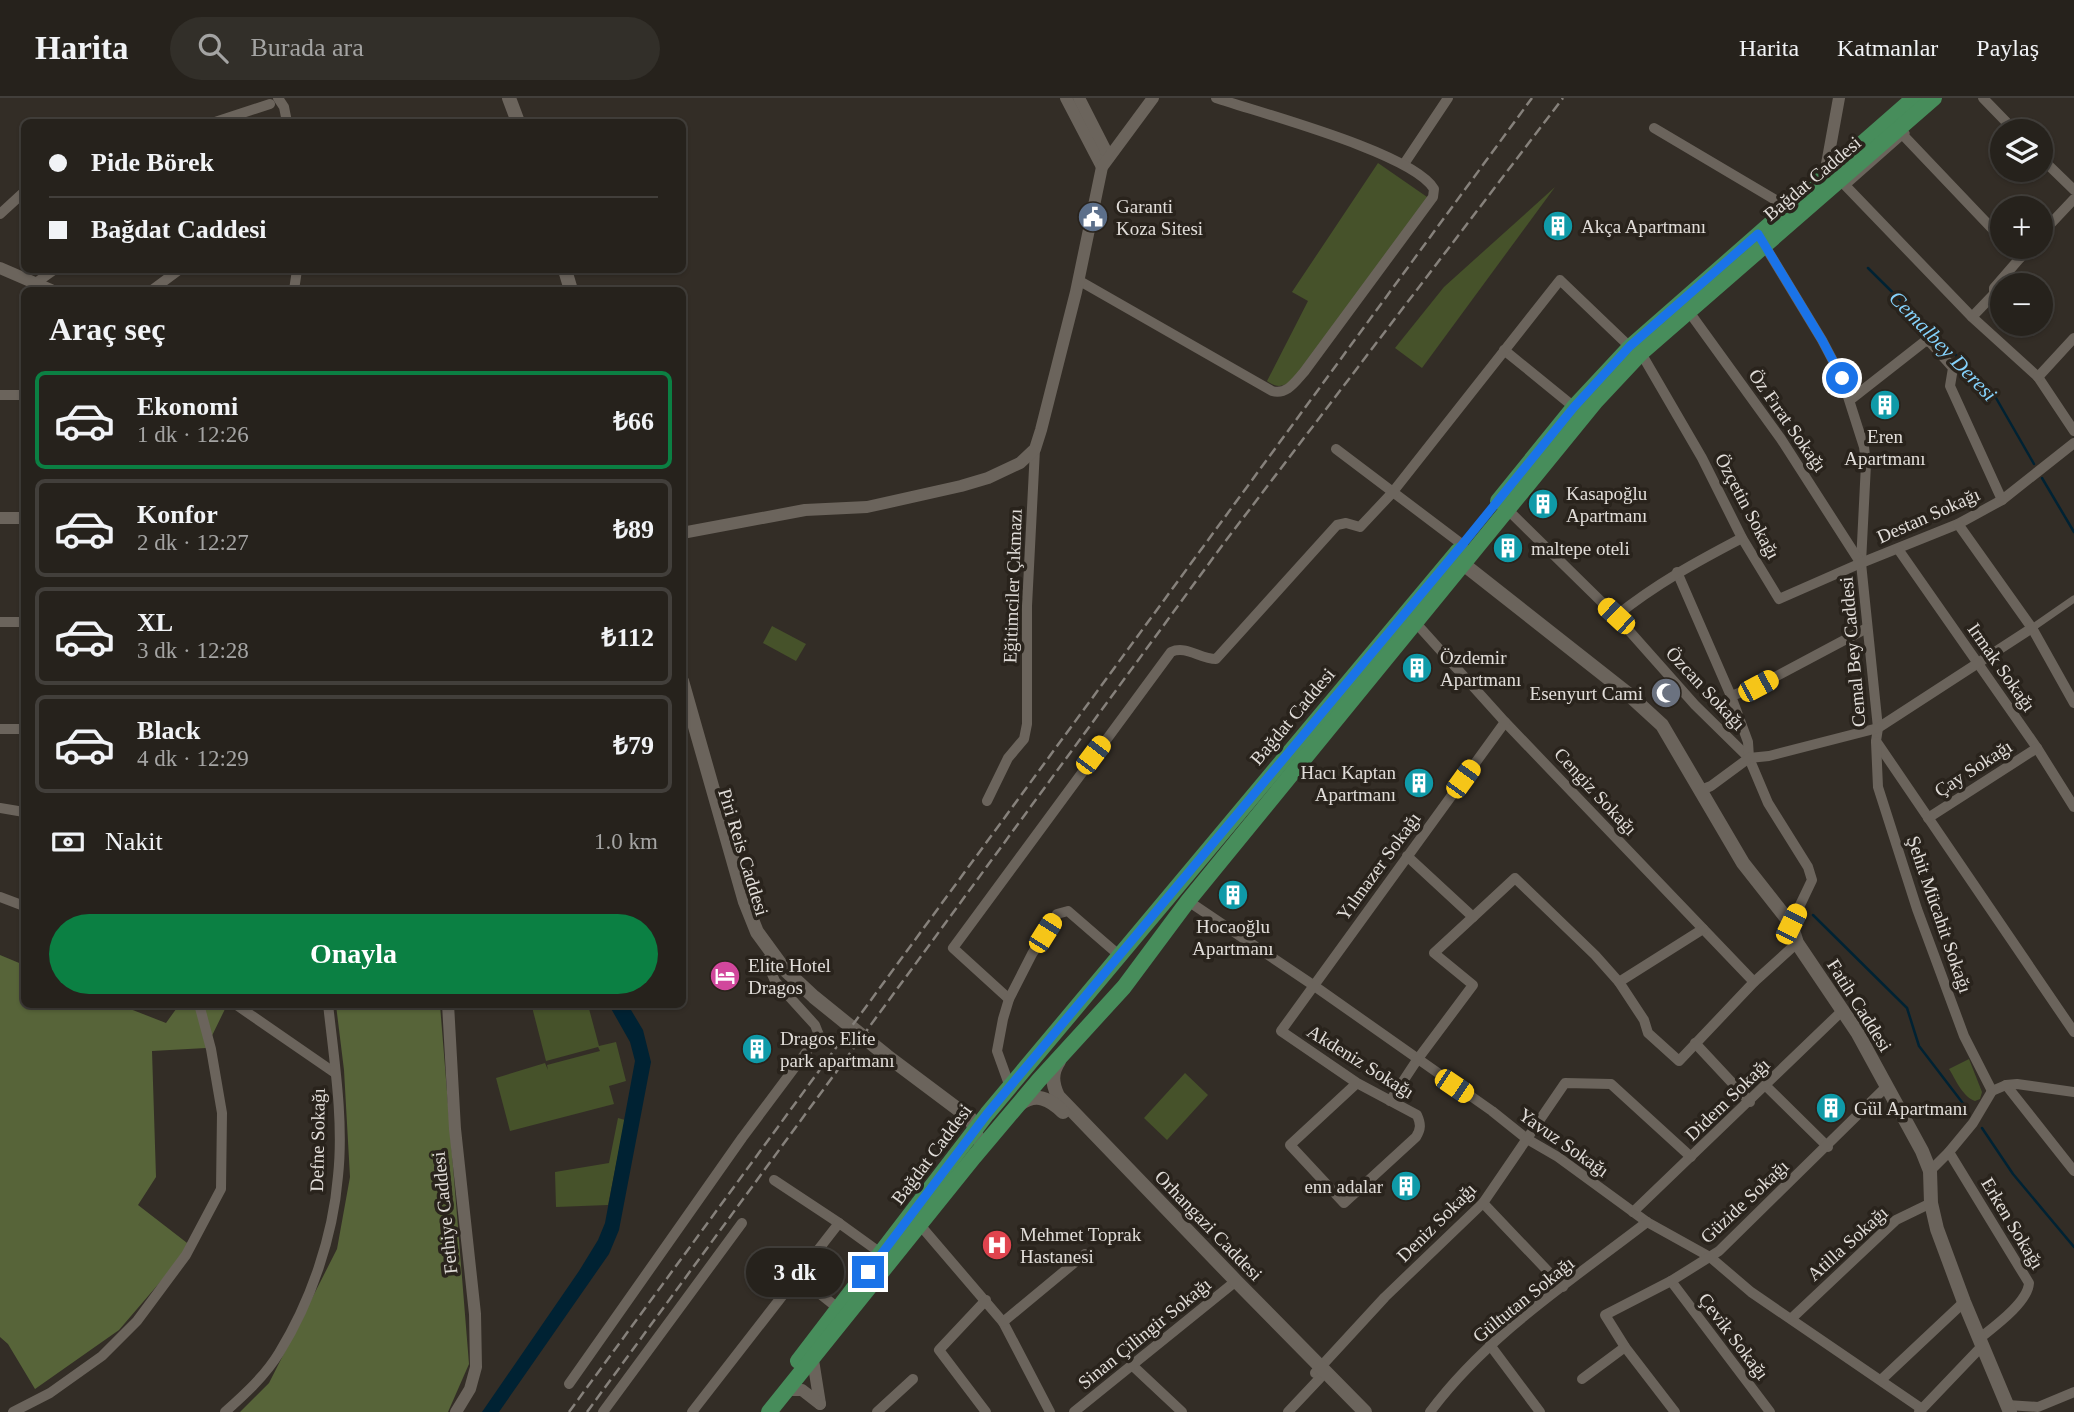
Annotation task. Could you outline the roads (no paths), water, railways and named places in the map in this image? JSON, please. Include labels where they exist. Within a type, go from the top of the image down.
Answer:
[{"type":"main road","points":[[509,98],[517,119]]},
{"type":"main road","points":[[515,98],[522,119]]},
{"type":"main road","name":"Bağdat Caddesi","points":[[1762,240],[1789,208],[1914,98]]},
{"type":"main road","name":"Bağdat Caddesi","points":[[757,1412],[882,1254],[972,1125],[1010,1087],[1109,970],[1574,407],[1762,240],[1844,184],[1934,98]]},
{"type":"main road","name":"Bağdat Caddesi","points":[[769,1412],[974,1157],[1039,1080],[1124,988],[1188,901],[1636,350]]},
{"type":"main road","name":"Fatih Caddesi","points":[[1462,563],[1627,693],[1659,722],[1743,863],[1791,924],[1797,943],[1843,1010],[1887,1086],[1930,1171],[1931,1203],[1937,1229],[1964,1303],[2008,1408]]},
{"type":"main road","name":"Piri Reis Caddesi","points":[[686,695],[732,862],[757,932],[784,970],[811,1001]]},
{"type":"main road","name":"Piri Reis Caddesi","points":[[686,724],[730,885],[750,935],[766,960],[811,1001],[972,1125]]},
{"type":"main road","points":[[1141,929],[1138,946],[1147,951],[1153,948]]},
{"type":"main road","points":[[1109,970],[1124,971],[1127,978],[1124,988]]},
{"type":"main road","points":[[1039,1080],[1036,1067],[1040,1052]]},
{"type":"main road","name":"Orhangazi Caddesi","points":[[1062,1055],[1053,1076],[1053,1086],[1058,1096],[1353,1412]]},
{"type":"main road","name":"Orhangazi Caddesi","points":[[1039,1080],[1051,1100],[1233,1283]]},
{"type":"main road","points":[[1016,1107],[1034,1097],[1051,1100]]},
{"type":"main road","points":[[972,1125],[988,1130],[1001,1126]]},
{"type":"main road","points":[[972,1125],[978,1142],[974,1157]]},
{"type":"main road","name":"Orhangazi Caddesi","points":[[1318,1373],[1365,1412]]},
{"type":"street","points":[[1066,98],[1105,162]]},
{"type":"street","points":[[1079,98],[1105,162]]},
{"type":"street","points":[[686,532],[805,510],[867,507],[899,502],[988,478],[1020,463],[1035,449],[1105,162],[1153,98]]},
{"type":"street","points":[[1078,280],[1272,391],[1282,392],[1290,388],[1304,372],[1433,197],[1434,188],[1431,183],[1404,164],[1378,151],[1216,98]]},
{"type":"street","points":[[1404,164],[1448,98]]},
{"type":"street","points":[[1825,176],[1839,98]]},
{"type":"street","name":"Bağdat Caddesi","points":[[1844,184],[1945,98]]},
{"type":"street","points":[[1983,98],[2003,119]]},
{"type":"street","points":[[223,119],[274,101],[284,107],[286,119]]},
{"type":"street","points":[[1654,128],[1789,208]]},
{"type":"street","points":[[1903,135],[1990,226]]},
{"type":"street","points":[[2053,170],[2074,190]]},
{"type":"street","points":[[1844,184],[1972,317],[2038,377],[2074,430]]},
{"type":"street","points":[[0,214],[21,195]]},
{"type":"street","points":[[2053,221],[2074,199]]},
{"type":"street","name":"Cemal Bey Caddesi","points":[[1762,240],[1822,340],[1850,400],[1864,447],[1866,464],[1861,563],[1878,727],[1877,741],[2074,1032]]},
{"type":"street","points":[[1972,317],[1994,294],[1994,288],[2019,259]]},
{"type":"street","points":[[0,268],[46,287]]},
{"type":"street","points":[[37,282],[50,273]]},
{"type":"street","points":[[156,287],[175,273]]},
{"type":"street","name":"Özçetin Sokağı","points":[[1504,350],[1560,279],[1636,350],[1702,458],[1742,538],[1779,599],[1861,563]]},
{"type":"street","name":"Öz Fırat Sokağı","points":[[1685,306],[1781,439],[1861,563]]},
{"type":"street","points":[[2038,377],[2074,338]]},
{"type":"street","points":[[1850,400],[1924,342],[1929,341],[1953,368],[1950,386],[2002,500]]},
{"type":"street","points":[[1009,999],[953,948],[1171,652],[1177,649],[1216,659],[1337,525],[1346,523],[1360,527],[1392,493],[1504,350],[1574,407]]},
{"type":"street","points":[[0,395],[21,395]]},
{"type":"street","name":"Destan Sokağı","points":[[1861,563],[1958,524],[2002,500],[2074,443]]},
{"type":"street","name":"Eğitimciler Çıkmazı","points":[[987,801],[1008,758],[1024,739],[1027,724],[1027,606],[1035,449]]},
{"type":"street","points":[[1336,449],[1462,545]]},
{"type":"street","name":"Özcan Sokağı","points":[[1506,508],[1616,616],[1695,705],[1749,758],[1768,803],[1808,867],[1812,880],[1791,924]]},
{"type":"street","points":[[0,518],[21,518]]},
{"type":"street","points":[[1958,524],[2032,628],[2074,703]]},
{"type":"street","points":[[1616,616],[1677,572],[1742,538]]},
{"type":"street","name":"Irmak Sokağı","points":[[1898,549],[2037,748],[2074,807]]},
{"type":"street","points":[[1677,572],[1731,696],[1748,742],[1749,758]]},
{"type":"street","points":[[1701,790],[1711,786],[1749,758],[1781,753],[1878,727],[2074,599]]},
{"type":"street","points":[[0,622],[21,622]]},
{"type":"street","name":"Cengiz Sokağı","points":[[1415,622],[1505,722],[1754,982]]},
{"type":"street","points":[[1731,696],[1758,686],[1867,628]]},
{"type":"street","name":"Yılmazer Sokağı","points":[[1281,1031],[1505,722]]},
{"type":"street","points":[[1725,734],[1741,723]]},
{"type":"street","points":[[0,729],[21,729]]},
{"type":"street","name":"Şehit Mücahit Sokağı","points":[[1877,741],[1878,787],[1917,909],[1964,1036],[1992,1091]]},
{"type":"street","name":"Çay Sokağı","points":[[1928,818],[2037,748]]},
{"type":"street","points":[[0,808],[21,812]]},
{"type":"street","points":[[1407,856],[1473,917]]},
{"type":"street","points":[[1390,1101],[1473,985],[1434,954],[1515,878],[1595,955],[1619,982],[1644,1020],[1648,1033],[1679,1060],[1754,982],[1797,943]]},
{"type":"street","points":[[0,897],[21,905]]},
{"type":"street","name":"Yavuz Sokağı","points":[[1188,901],[1313,985],[1647,1222],[1710,1257],[1751,1292],[1881,1380],[1920,1411]]},
{"type":"street","points":[[1010,1087],[998,1051],[1003,1019],[1009,999],[1032,954],[1057,914],[1063,910],[1068,911],[1120,956]]},
{"type":"street","points":[[1619,982],[1703,929]]},
{"type":"street","points":[[569,1384],[742,1138],[819,1035],[815,1025],[775,981],[766,960]]},
{"type":"street","points":[[13,1412],[50,1393],[102,1356],[137,1321],[186,1255],[221,1189],[222,1112],[211,1049],[200,1008]]},
{"type":"street","points":[[241,1008],[335,1073]]},
{"type":"street","name":"Defne Sokağı","points":[[225,1412],[252,1388],[279,1354],[305,1303],[327,1240],[338,1175],[335,1073],[328,1008]]},
{"type":"street","name":"Fethiye Caddesi","points":[[448,1008],[455,1129],[475,1327],[476,1367],[470,1389],[456,1412]]},
{"type":"street","name":"Didem Sokağı","points":[[1633,1212],[1843,1010]]},
{"type":"street","name":"Akdeniz Sokağı","points":[[1281,1031],[1357,1083],[1417,1115],[1421,1123],[1416,1137],[1344,1203],[1290,1145],[1357,1083]]},
{"type":"street","points":[[1695,1042],[1750,1102]]},
{"type":"street","name":"Deniz Sokağı","points":[[1288,1412],[1318,1373],[1385,1297],[1483,1203],[1565,1083],[1611,1084],[1692,1157]]},
{"type":"street","points":[[1930,1171],[1973,1123],[1992,1091],[2017,1084],[2074,1092]]},
{"type":"street","points":[[2006,1085],[2074,1171]]},
{"type":"street","points":[[1766,1086],[1828,1147]]},
{"type":"street","name":"Güzide Sokağı","points":[[1625,1347],[1605,1315],[1671,1281],[1719,1251],[1828,1147],[1887,1086]]},
{"type":"street","name":"Erken Sokağı","points":[[1949,1152],[2029,1283],[2028,1292],[1982,1341]]},
{"type":"street","points":[[774,1180],[882,1254]]},
{"type":"street","points":[[1483,1203],[1563,1287]]},
{"type":"street","name":"Atilla Sokağı","points":[[1792,1318],[1896,1220],[1931,1203]]},
{"type":"street","name":"Gültutan Sokağı","points":[[1430,1412],[1490,1345],[1647,1222]]},
{"type":"street","points":[[603,1412],[742,1223]]},
{"type":"street","points":[[692,1412],[839,1223]]},
{"type":"street","points":[[920,1225],[1003,1322],[1050,1412]]},
{"type":"street","points":[[1003,1322],[1085,1254]]},
{"type":"street","points":[[799,1277],[839,1309]]},
{"type":"street","name":"Çevik Sokağı","points":[[1671,1281],[1770,1412]]},
{"type":"street","name":"Sinan Çilingir Sokağı","points":[[1074,1412],[1233,1283]]},
{"type":"street","points":[[986,1300],[939,1350],[986,1412]]},
{"type":"street","points":[[1881,1380],[1964,1303]]},
{"type":"street","points":[[1920,1411],[1982,1341]]},
{"type":"street","points":[[1490,1345],[1540,1412]]},
{"type":"street","points":[[1582,1379],[1625,1347],[1675,1412]]},
{"type":"street","points":[[813,1360],[821,1408]]},
{"type":"street","points":[[1133,1366],[1182,1412]]},
{"type":"street","points":[[877,1412],[913,1379]]},
{"type":"street","points":[[788,1390],[802,1390],[821,1408]]},
{"type":"street","points":[[2008,1408],[2038,1407],[2074,1392]]},
{"type":"street","points":[[2044,1412],[2074,1399]]},
{"type":"street","points":[[888,1402],[895,1412]]},
{"type":"water","points":[[611,1008],[630,1008],[643,1030],[651,1062],[619,1230],[609,1254],[499,1412],[482,1412],[579,1271],[605,1223],[635,1061],[630,1042]]},
{"type":"waterway","name":"Cemalbey Deresi","points":[[1868,268],[1992,391],[2034,464]]},
{"type":"waterway","name":"Cemalbey Deresi","points":[[2042,478],[2074,532]]},
{"type":"waterway","points":[[1813,915],[1907,1008],[1919,1046],[1965,1106]]},
{"type":"waterway","points":[[1982,1128],[2013,1174],[2074,1247]]},
{"type":"railway","points":[[569,1412],[1532,98]]},
{"type":"railway","points":[[587,1412],[1224,543],[1563,98]]},
{"type":"place","name":"Garanti Koza Sitesi","points":[[1093,217]]},
{"type":"place","name":"Akça Apartmanı","points":[[1558,226]]},
{"type":"place","name":"Eren Apartmanı","points":[[1885,405]]},
{"type":"place","name":"Kasapoğlu Apartmanı","points":[[1543,504]]},
{"type":"place","name":"maltepe oteli","points":[[1508,548]]},
{"type":"place","name":"Özdemir Apartmanı","points":[[1417,668]]},
{"type":"place","name":"Esenyurt Cami","points":[[1666,693]]},
{"type":"place","name":"Hacı Kaptan Apartmanı","points":[[1419,783]]},
{"type":"place","name":"Hocaoğlu Apartmanı","points":[[1233,895]]},
{"type":"place","name":"Elite Hotel Dragos","points":[[725,976]]},
{"type":"place","name":"Dragos Elite park apartmanı","points":[[757,1049]]},
{"type":"place","name":"Gül Apartmanı","points":[[1831,1108]]},
{"type":"place","name":"enn adalar","points":[[1406,1186]]},
{"type":"place","name":"Mehmet Toprak Hastanesi","points":[[997,1245]]}]
